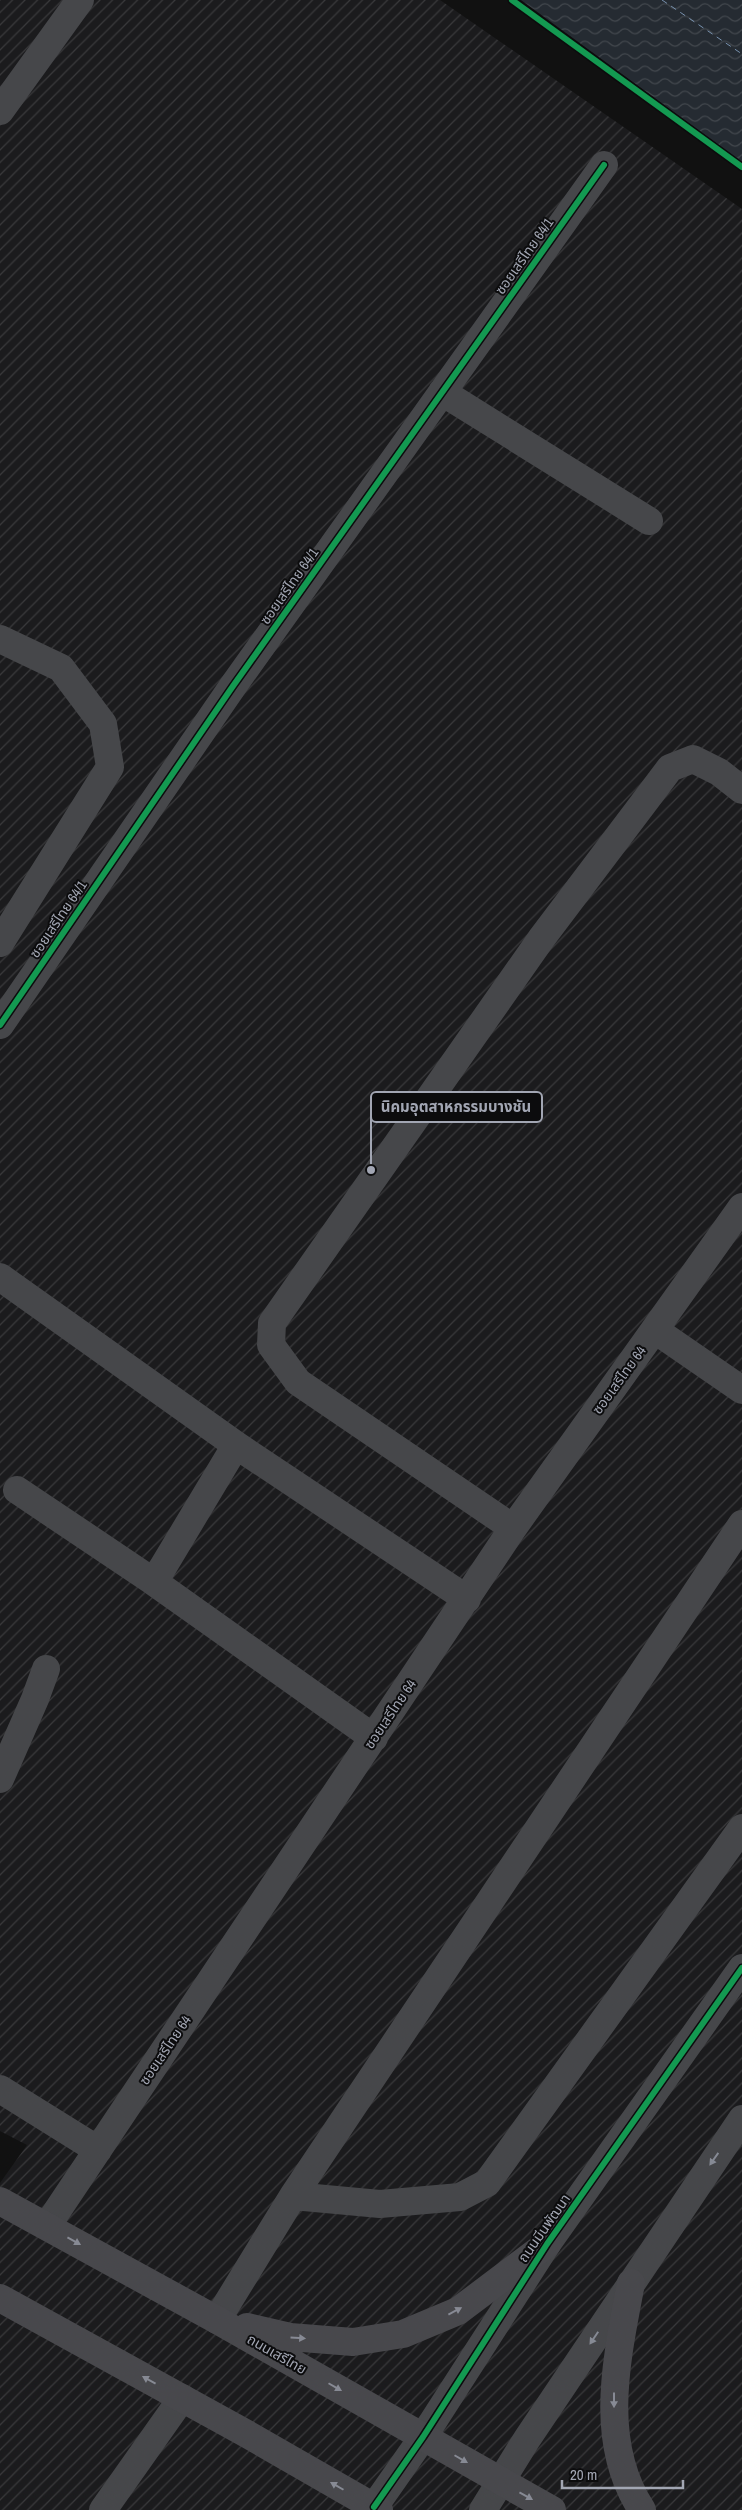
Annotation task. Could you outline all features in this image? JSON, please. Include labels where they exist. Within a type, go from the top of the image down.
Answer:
[{"type":"main road","name":"ถนนเสรีไทย","points":[[0,2201],[217,2320],[552,2510]]},
{"type":"main road","points":[[217,2320],[290,2337],[353,2342],[403,2334],[458,2311],[547,2244]]},
{"type":"main road","points":[[631,2283],[617,2358],[613,2400],[617,2446],[630,2492],[642,2510]]},
{"type":"main road","points":[[0,2298],[376,2508]]},
{"type":"street","points":[[0,110],[80,0]]},
{"type":"street","name":"ซอยเสรีไทย 64/1","points":[[0,1025],[233,686],[604,164]]},
{"type":"street","points":[[442,392],[649,521]]},
{"type":"street","points":[[0,639],[61,668],[103,724],[110,767],[0,943]]},
{"type":"street","points":[[514,1528],[298,1382],[271,1345],[272,1323],[541,939],[670,768],[694,759],[719,772],[742,790]]},
{"type":"street","name":"ซอยเสรีไทย 64","points":[[47,2226],[514,1528],[742,1207]]},
{"type":"street","points":[[0,1278],[236,1445],[467,1599]]},
{"type":"street","points":[[655,1330],[742,1390]]},
{"type":"street","points":[[154,1582],[236,1445]]},
{"type":"street","points":[[17,1490],[154,1582],[374,1738]]},
{"type":"street","points":[[217,2320],[293,2196],[742,1524]]},
{"type":"street","points":[[0,1778],[36,1699],[46,1669]]},
{"type":"street","points":[[293,2196],[380,2204],[460,2197],[487,2183],[742,1828]]},
{"type":"street","name":"ถนนมีนพัฒนา","points":[[376,2508],[547,2244],[742,1968]]},
{"type":"street","points":[[0,2089],[98,2150]]},
{"type":"street","points":[[484,2510],[500,2481],[742,2119]]},
{"type":"street","points":[[103,2510],[182,2398]]},
{"type":"shaded area","points":[[0,0],[440,0],[742,209],[742,2510],[0,2510],[0,2183],[27,2145],[0,2131]]},
{"type":"water","points":[[521,0],[742,0],[742,162]]},
{"type":"ferry route","points":[[662,0],[742,54]]},
{"type":"cycle path","points":[[512,0],[742,167]]},
{"type":"cycle path","points":[[0,1025],[233,686],[604,165]]},
{"type":"cycle path","points":[[374,2507],[423,2437],[547,2244],[742,1968]]},
{"type":"place","name":"นิคมอุตสาหกรรมบางชัน","points":[[371,1170]]}]
